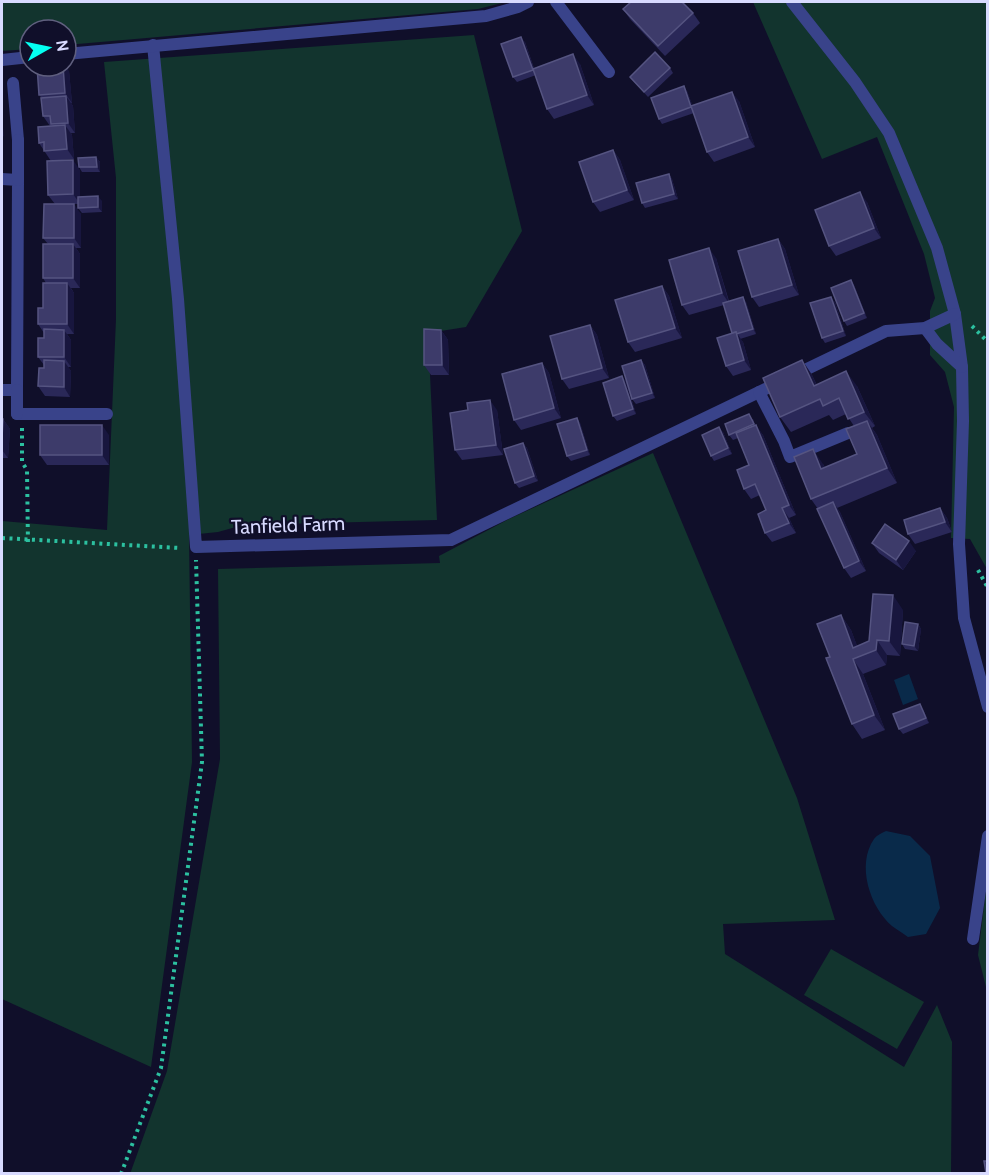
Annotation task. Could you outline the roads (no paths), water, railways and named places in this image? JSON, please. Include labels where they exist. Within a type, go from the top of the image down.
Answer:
[{"type":"street","points":[[78,53],[486,15],[518,7],[528,2]]},
{"type":"street","points":[[556,2],[609,72]]},
{"type":"street","points":[[792,2],[855,82],[889,133],[937,248],[955,314],[962,367],[963,421],[959,544],[964,618],[987,707]]},
{"type":"street","name":"Tanfield Farm","points":[[153,45],[178,299],[196,547],[451,540],[886,331],[925,328],[955,314]]},
{"type":"street","points":[[2,60],[18,58]]},
{"type":"street","points":[[13,83],[18,140],[17,414],[107,414]]},
{"type":"street","points":[[2,179],[18,180]]},
{"type":"street","points":[[925,328],[937,344],[962,367]]},
{"type":"street","points":[[2,390],[17,390]]},
{"type":"street","points":[[759,392],[790,458],[848,433]]},
{"type":"street","points":[[973,939],[987,836]]},
{"type":"water","points":[[909,674],[918,699],[903,705],[894,680]]},
{"type":"water","points":[[886,831],[910,836],[930,856],[940,908],[926,934],[908,937],[896,929],[884,918],[872,897],[866,873],[866,861],[874,839]]}]
